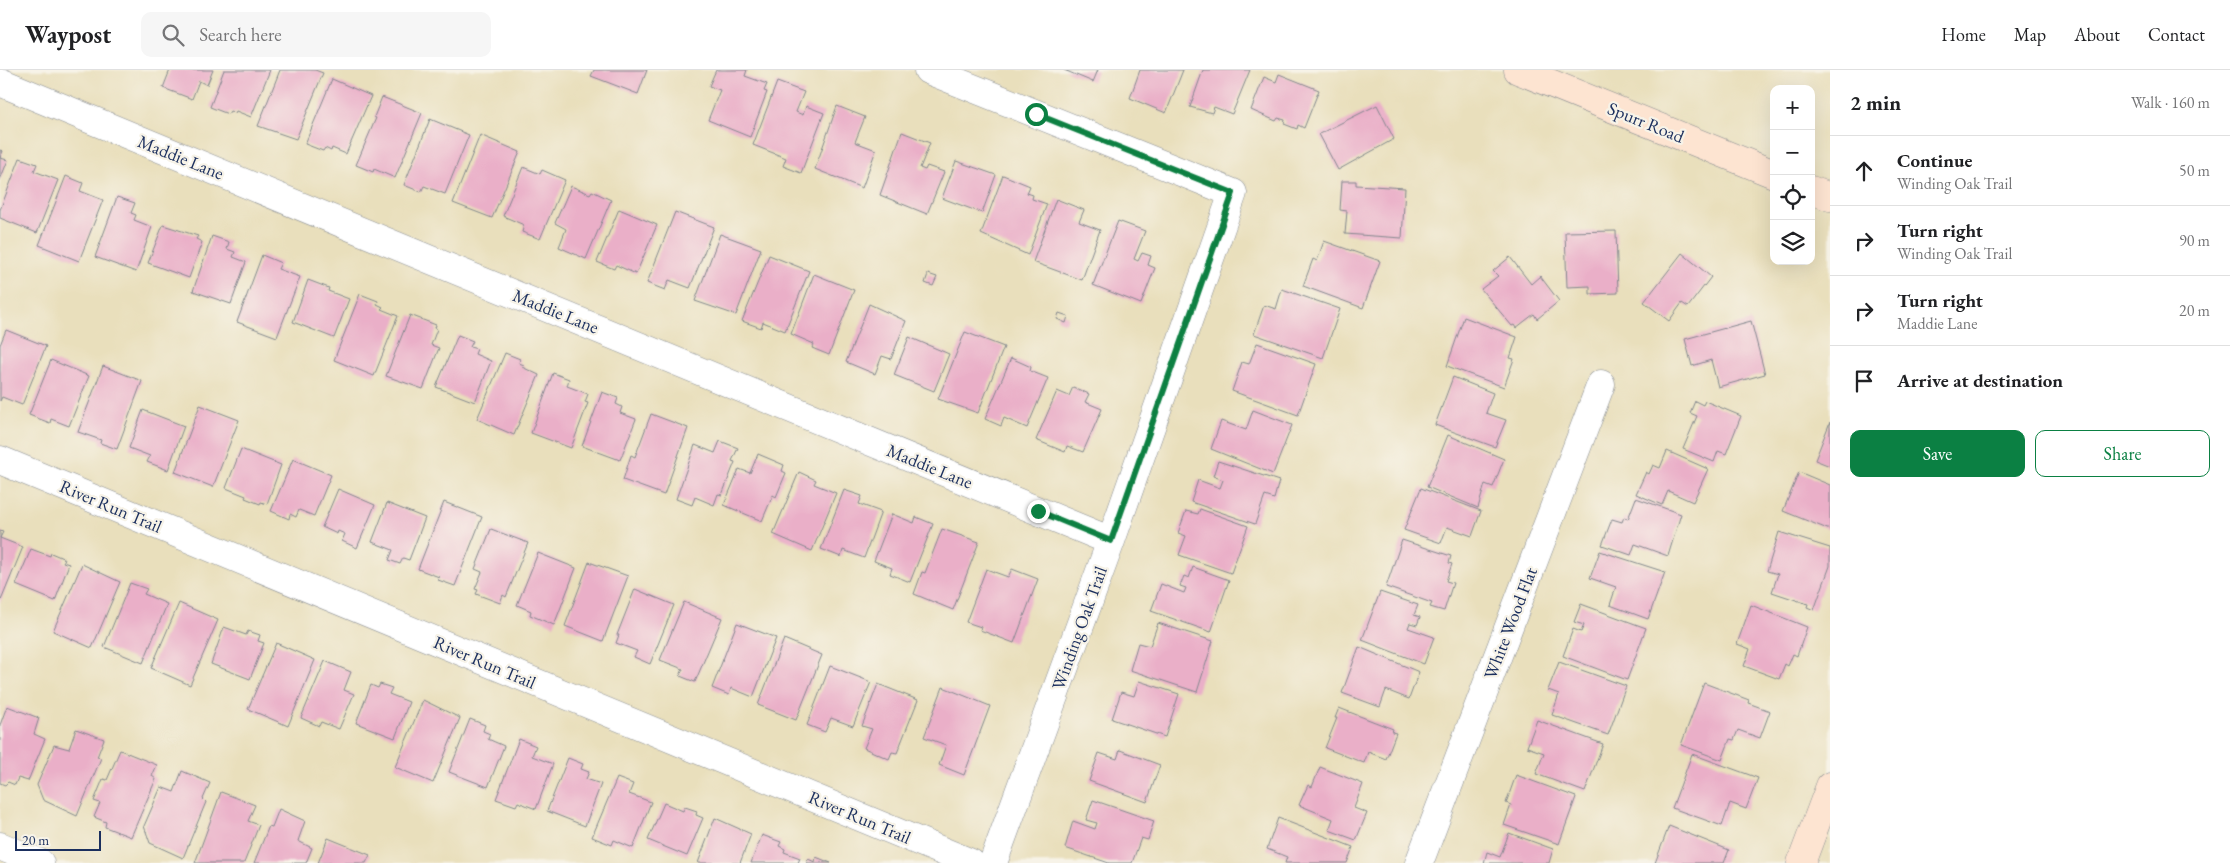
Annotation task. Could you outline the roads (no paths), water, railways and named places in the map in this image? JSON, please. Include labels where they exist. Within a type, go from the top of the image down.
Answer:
[{"type":"street","name":"Winding Oak Trail","points":[[928,70],[1233,193],[1111,541],[993,863]]},
{"type":"street","name":"Spurr Road","points":[[1518,70],[1770,172]]},
{"type":"street","name":"Maddie Lane","points":[[0,82],[1111,541]]},
{"type":"street","points":[[1815,191],[1830,197]]},
{"type":"street","name":"White Wood Flat","points":[[1419,863],[1601,384]]},
{"type":"street","name":"River Run Trail","points":[[0,460],[971,863]]},
{"type":"street","points":[[1801,863],[1830,786]]},
{"type":"street","points":[[0,846],[40,863]]}]
